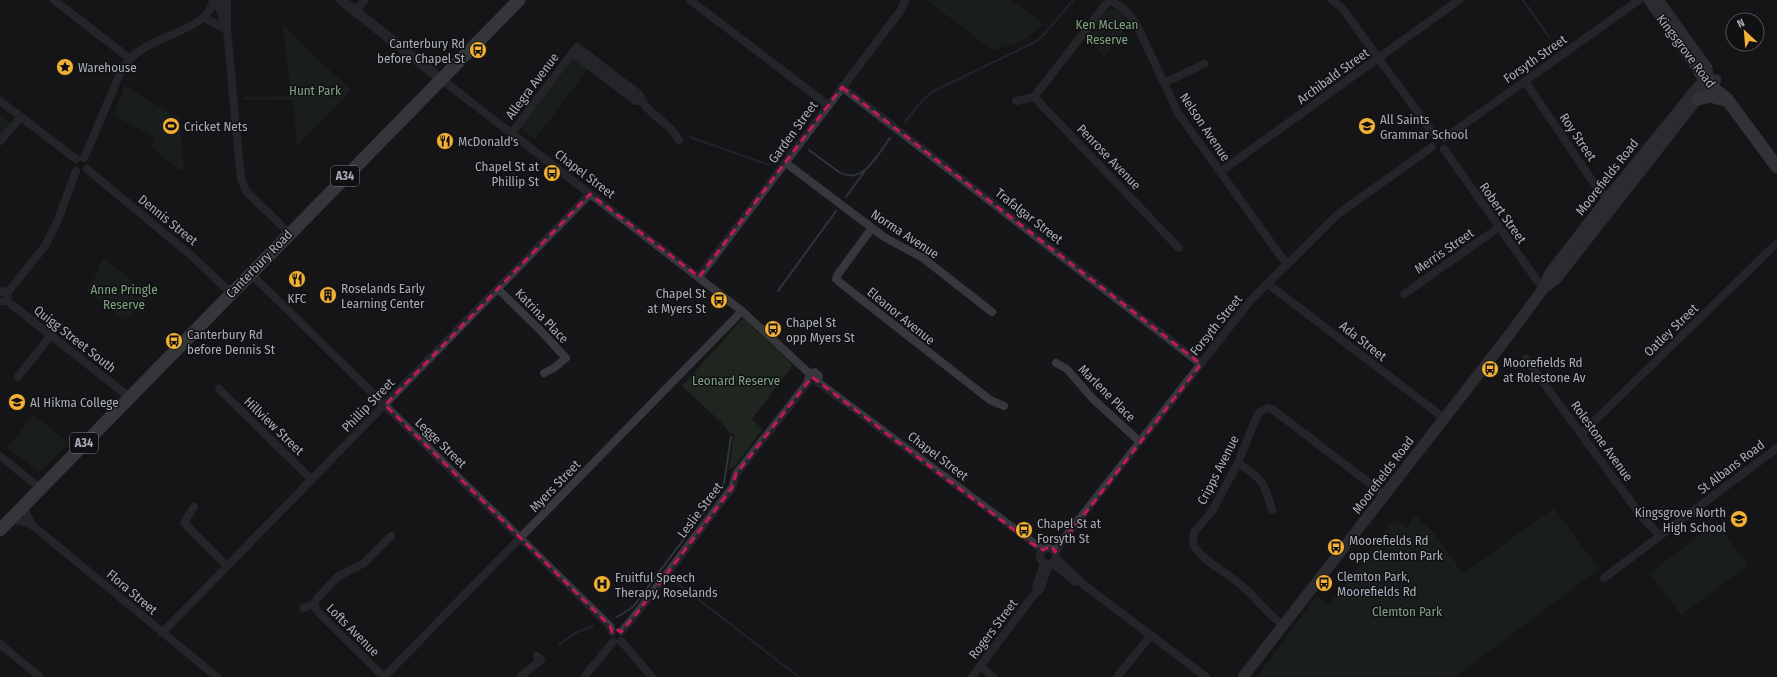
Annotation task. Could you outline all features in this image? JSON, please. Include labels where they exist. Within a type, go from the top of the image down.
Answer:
[{"type":"highway","name":"Canterbury Road","points":[[0,530],[128,397],[519,0]]},
{"type":"main road","name":"Kingsgrove Road","points":[[1649,0],[1706,77],[1727,100],[1777,167]]},
{"type":"main road","name":"Kingsgrove Road","points":[[1658,0],[1706,77]]},
{"type":"main road","name":"Moorefields Road","points":[[1611,201],[1698,99],[1705,89],[1706,77]]},
{"type":"main road","name":"Moorefields Road","points":[[1243,677],[1506,339],[1543,289],[1556,279],[1611,201],[1706,77]]},
{"type":"main road","points":[[1698,99],[1710,96],[1727,100]]},
{"type":"street","points":[[54,0],[130,58]]},
{"type":"street","name":"Chapel Street","points":[[341,0],[441,80],[742,311],[809,378],[813,372],[817,373],[819,378],[818,382],[1042,550]]},
{"type":"street","points":[[355,11],[365,0]]},
{"type":"street","points":[[690,0],[828,105]]},
{"type":"street","name":"Garden Street","points":[[699,277],[901,10],[905,0]]},
{"type":"street","points":[[1016,101],[1034,96],[1110,0]]},
{"type":"street","name":"Nelson Avenue","points":[[1110,0],[1125,10],[1136,24],[1178,113],[1287,265]]},
{"type":"street","points":[[1332,0],[1342,8],[1435,136]]},
{"type":"street","name":"Archibald Street","points":[[1220,172],[1459,0]]},
{"type":"street","name":"Forsyth Street","points":[[1445,138],[1639,0]]},
{"type":"street","points":[[84,158],[121,71],[130,58],[141,49],[192,25],[220,1],[227,30],[241,179],[243,186],[246,191],[289,234]]},
{"type":"street","points":[[203,17],[227,30]]},
{"type":"street","name":"Allegra Avenue","points":[[511,134],[575,50],[636,101],[642,102],[650,113],[672,130],[679,140]]},
{"type":"street","points":[[1164,83],[1204,64]]},
{"type":"street","name":"Roy Street","points":[[1525,81],[1593,182],[1611,201]]},
{"type":"street","name":"Trafalgar Street","points":[[842,87],[1201,364]]},
{"type":"street","name":"Penrose Avenue","points":[[1034,96],[1179,248]]},
{"type":"street","points":[[0,101],[76,159]]},
{"type":"street","points":[[0,141],[21,117]]},
{"type":"street","points":[[1440,135],[1445,138],[1446,145],[1444,150],[1439,151],[1432,147],[1431,142],[1435,136],[1440,135]]},
{"type":"street","name":"Forsyth Street","points":[[1051,560],[1062,541],[1250,301],[1338,214],[1432,147]]},
{"type":"street","name":"Robert Street","points":[[1444,150],[1498,228],[1543,289]]},
{"type":"street","points":[[3,296],[45,246],[58,220],[76,171],[73,165],[76,159],[80,157],[84,158]]},
{"type":"street","points":[[76,171],[83,172],[87,169],[88,165],[84,158]]},
{"type":"street","name":"Norma Avenue","points":[[786,163],[892,243],[923,258],[992,312]]},
{"type":"street","name":"Dennis Street","points":[[87,169],[192,256],[230,293]]},
{"type":"street","name":"Phillip Street","points":[[162,633],[590,194]]},
{"type":"street","name":"Eleanor Avenue","points":[[872,228],[836,276],[838,281],[990,400],[1004,406]]},
{"type":"street","name":"Merris Street","points":[[1404,294],[1498,228]]},
{"type":"street","name":"Oatley Street","points":[[1582,433],[1777,243]]},
{"type":"street","name":"Legge Street","points":[[250,273],[616,632]]},
{"type":"street","name":"Ada Street","points":[[1268,284],[1444,418]]},
{"type":"street","name":"Katrina Place","points":[[498,289],[566,358],[554,368],[544,373]]},
{"type":"street","name":"Quigg Street South","points":[[3,296],[128,397]]},
{"type":"street","name":"Myers Street","points":[[384,677],[742,311]]},
{"type":"street","points":[[18,377],[51,335]]},
{"type":"street","name":"Rolestone Avenue","points":[[1526,359],[1582,433],[1642,517],[1660,536]]},
{"type":"street","name":"Marlene Place","points":[[1056,363],[1067,369],[1092,398],[1139,441]]},
{"type":"street","name":"Leslie Street","points":[[616,632],[637,613],[732,488],[736,474],[809,378]]},
{"type":"street","name":"Hillview Street","points":[[219,389],[312,480]]},
{"type":"street","name":"Cripps Avenue","points":[[1283,625],[1269,614],[1240,584],[1199,552],[1193,544],[1194,532],[1212,512],[1238,463],[1256,418],[1263,410],[1270,409],[1385,495]]},
{"type":"street","name":"St Albans Road","points":[[1604,578],[1777,448]]},
{"type":"street","points":[[0,456],[40,488]]},
{"type":"street","points":[[1238,463],[1261,479],[1266,489],[1272,510]]},
{"type":"street","name":"Flora Street","points":[[23,506],[32,525]]},
{"type":"street","points":[[194,507],[184,524],[227,566]]},
{"type":"street","name":"Flora Street","points":[[12,518],[32,525],[213,676]]},
{"type":"street","name":"Lofts Avenue","points":[[384,677],[318,612],[314,604],[337,577],[364,563],[391,536]]},
{"type":"street","points":[[1067,576],[1051,560],[1049,548],[1042,550],[1040,557],[1051,560],[1206,677]]},
{"type":"street","name":"Rogers Street","points":[[1033,596],[1039,591],[1044,581],[1051,560]]},
{"type":"street","name":"Rogers Street","points":[[972,677],[1033,596],[1051,560]]},
{"type":"street","points":[[1044,581],[1050,574],[1056,571],[1084,585]]},
{"type":"street","points":[[303,608],[314,604]]},
{"type":"street","points":[[584,677],[617,641],[623,637],[616,632]]},
{"type":"street","points":[[1117,677],[1151,635]]},
{"type":"street","points":[[617,641],[652,677]]},
{"type":"street","points":[[0,644],[40,677]]},
{"type":"street","points":[[520,677],[540,660],[537,656]]},
{"type":"street","points":[[980,666],[994,677]]},
{"type":"highlighted area","points":[[842,87],[1201,364],[1055,552],[1051,546],[1043,550],[1034,545],[812,377],[736,474],[732,488],[637,613],[621,632],[616,629],[612,632],[610,626],[385,405],[590,194],[699,277]]},
{"type":"green space","points":[[927,0],[1012,0],[1043,24],[1031,35],[1020,42],[992,50]]},
{"type":"green space","name":"Ken McLean Reserve","points":[[1112,9],[1119,10],[1129,24],[1104,58],[1087,35],[1105,13]]},
{"type":"green space","name":"Hunt Park","points":[[283,26],[351,90],[297,146],[293,100],[244,100],[244,97],[291,96]]},
{"type":"green space","points":[[577,60],[588,69],[535,139],[521,128],[572,61]]},
{"type":"green space","points":[[125,86],[179,118],[184,170],[181,171],[151,147],[155,137],[113,115]]},
{"type":"green space","points":[[0,114],[11,123],[0,136]]},
{"type":"green space","name":"Anne Pringle Reserve","points":[[103,258],[150,295],[125,321],[86,289],[94,279]]},
{"type":"green space","name":"Leonard Reserve","points":[[743,318],[793,365],[752,419],[763,429],[735,466],[729,469],[734,433],[730,434],[721,422],[682,386]]},
{"type":"green space","points":[[33,415],[69,443],[40,472],[7,448]]},
{"type":"green space","name":"Clemton Park","points":[[1554,508],[1599,569],[1455,677],[1257,677],[1317,595],[1329,604],[1394,519],[1407,528],[1415,515],[1436,535],[1463,574]]},
{"type":"green space","points":[[1716,523],[1748,565],[1681,615],[1650,573]]},
{"type":"waterway","points":[[905,122],[922,101],[932,92],[1035,42],[1043,36],[1073,0]]},
{"type":"waterway","points":[[1523,0],[1550,38]]},
{"type":"waterway","points":[[690,137],[769,165]]},
{"type":"waterway","points":[[809,150],[839,172],[848,175],[855,175],[863,172],[869,166],[890,138]]},
{"type":"waterway","points":[[846,197],[864,172]]},
{"type":"waterway","points":[[778,291],[836,211]]},
{"type":"waterway","points":[[617,617],[633,607],[719,492],[724,483],[731,437]]},
{"type":"waterway","points":[[672,579],[799,677]]},
{"type":"waterway","points":[[559,645],[575,633],[593,626]]},
{"type":"place","name":"Canterbury Rd before Chapel St","points":[[478,50]]},
{"type":"place","name":"Warehouse","points":[[65,67]]},
{"type":"place","name":"Cricket Nets","points":[[171,126]]},
{"type":"place","name":"All Saints Grammar School","points":[[1367,126]]},
{"type":"place","name":"McDonald's","points":[[445,141]]},
{"type":"place","name":"Chapel St at Phillip St","points":[[552,173]]},
{"type":"place","name":"KFC","points":[[297,279]]},
{"type":"place","name":"Roselands Early Learning Center","points":[[328,295]]},
{"type":"place","name":"Chapel St at Myers St","points":[[719,300]]},
{"type":"place","name":"Chapel St opp Myers St","points":[[773,329]]},
{"type":"place","name":"Canterbury Rd before Dennis St","points":[[174,341]]},
{"type":"place","name":"Moorefields Rd at Rolestone Av","points":[[1490,369]]},
{"type":"place","name":"Al Hikma College","points":[[17,402]]},
{"type":"place","name":"Kingsgrove North High School","points":[[1739,519]]},
{"type":"place","name":"Chapel St at Forsyth St","points":[[1024,530]]},
{"type":"place","name":"Moorefields Rd opp Clemton Park","points":[[1336,547]]},
{"type":"place","name":"Clemton Park, Moorefields Rd","points":[[1324,583]]},
{"type":"place","name":"Fruitful Speech Therapy, Roselands","points":[[602,584]]}]
